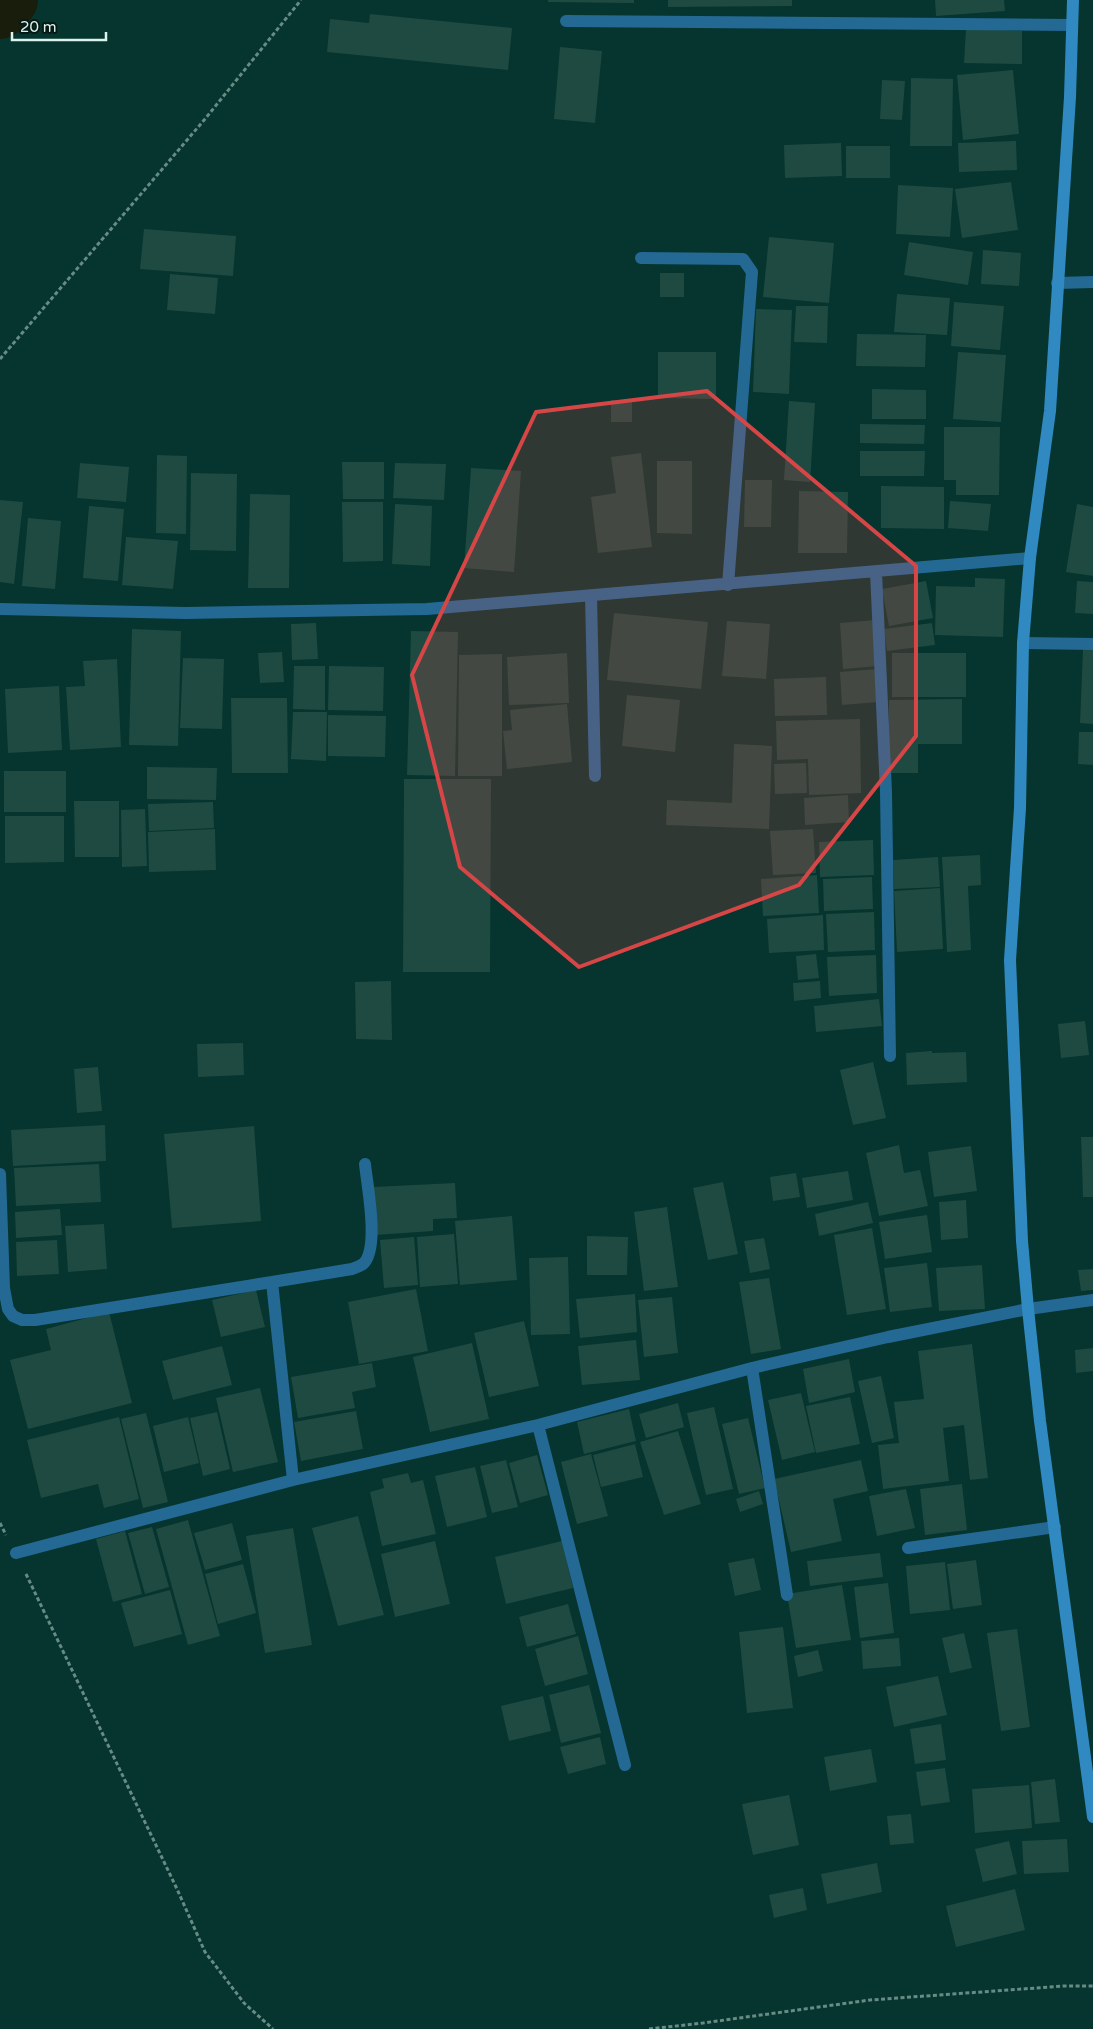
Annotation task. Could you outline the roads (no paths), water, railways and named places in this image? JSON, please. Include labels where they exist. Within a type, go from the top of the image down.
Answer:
[{"type":"main road","points":[[1073,0],[1070,97],[1050,411],[1030,558],[1022,643],[1020,808],[1010,960],[1022,1241],[1028,1309],[1040,1420],[1093,1817]]},
{"type":"street","points":[[566,21],[1072,25]]},
{"type":"street","points":[[640,258],[742,259],[752,272],[728,585]]},
{"type":"street","points":[[1057,283],[1093,282]]},
{"type":"street","points":[[0,608],[186,613],[427,609],[1030,558]]},
{"type":"street","points":[[876,572],[886,792],[890,1056]]},
{"type":"street","points":[[591,596],[595,776]]},
{"type":"street","points":[[1022,643],[1093,644]]},
{"type":"street","points":[[0,1174],[4,1288],[8,1309],[14,1316],[22,1320],[35,1320],[352,1269],[362,1265],[368,1258],[373,1227],[365,1164]]},
{"type":"street","points":[[272,1282],[293,1480]]},
{"type":"street","points":[[16,1553],[293,1480],[538,1425],[752,1368],[888,1337],[1028,1309],[1093,1300]]},
{"type":"street","points":[[752,1368],[787,1595]]},
{"type":"street","points":[[538,1425],[626,1765]]},
{"type":"street","points":[[908,1548],[1055,1527]]},
{"type":"waterway","points":[[0,11],[10,0]]}]
